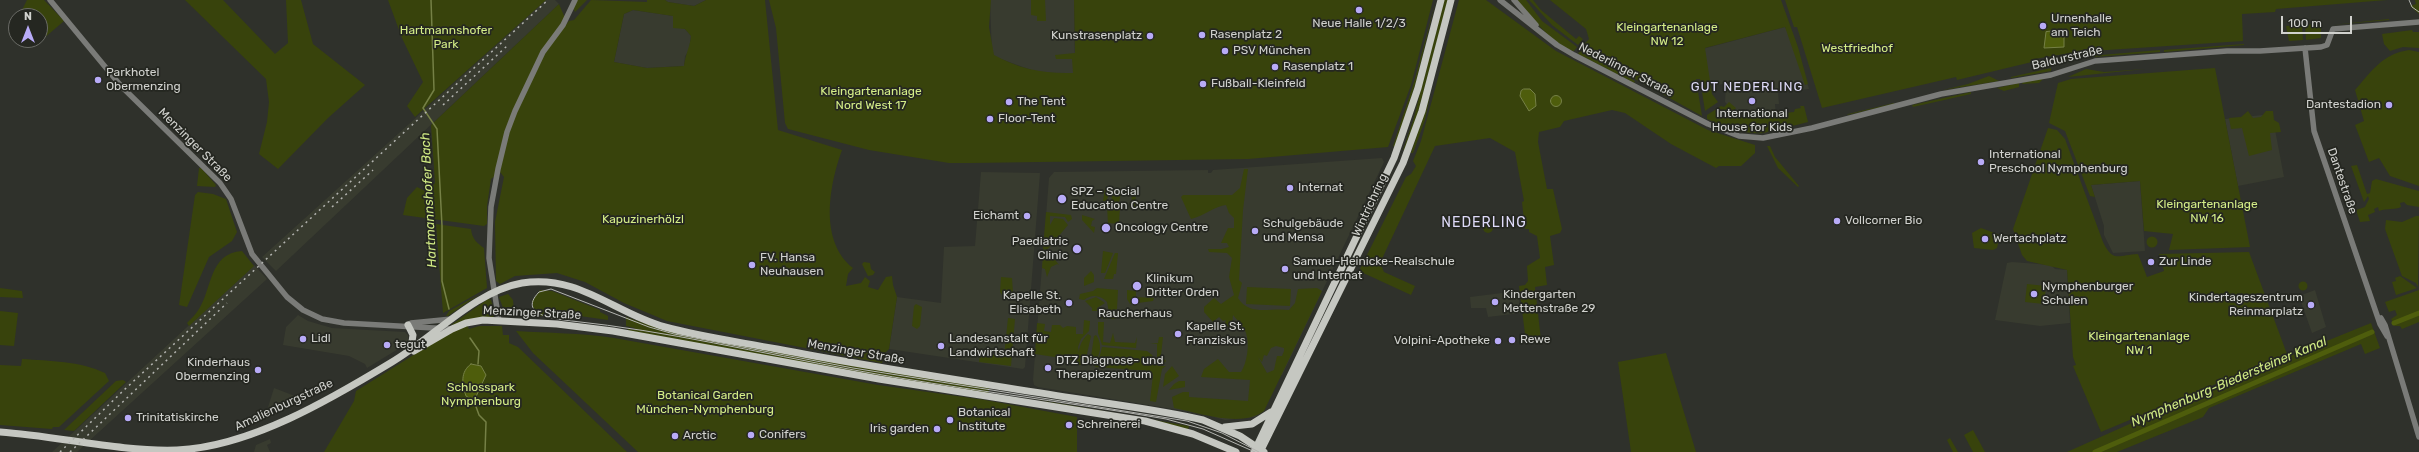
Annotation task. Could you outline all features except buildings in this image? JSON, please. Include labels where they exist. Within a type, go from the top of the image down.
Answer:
[{"type":"main road","name":"Wintrichring","points":[[1254,449],[1394,158],[1418,88],[1441,0]]},
{"type":"main road","name":"Wintrichring","points":[[1262,451],[1403,162],[1422,111],[1452,0]]},
{"type":"main road","name":"Menzinger Straße","points":[[436,331],[494,292],[510,286],[530,282],[562,284],[579,288],[633,316],[668,328],[854,364],[1183,415],[1223,427],[1254,449],[1262,451]]},
{"type":"main road","name":"Menzinger Straße","points":[[452,329],[475,321],[499,321],[557,324],[628,333],[879,379],[1145,421],[1193,434],[1236,452]]},
{"type":"main road","points":[[405,325],[413,335],[411,348]]},
{"type":"main road","name":"Amalienburgstraße","points":[[0,432],[152,449],[176,450],[211,446],[251,434],[321,402],[452,329]]},
{"type":"main road","name":"Amalienburgstraße","points":[[399,358],[436,331]]},
{"type":"main road","points":[[1223,427],[1252,424],[1273,409]]},
{"type":"street","name":"Menzinger Straße","points":[[50,0],[121,86],[220,183],[231,198],[252,254],[295,304],[312,314],[333,322],[405,325],[436,331],[452,329]]},
{"type":"street","points":[[499,321],[489,258],[491,207],[507,132],[543,52],[563,25],[575,0]]},
{"type":"street","name":"Nederlinger Straße","points":[[1500,0],[1548,38],[1574,55],[1708,124],[1739,136],[1764,138]]},
{"type":"street","name":"Nederlinger Straße","points":[[1514,0],[1548,38]]},
{"type":"street","name":"Baldurstraße","points":[[1764,138],[1812,128],[1941,94],[2051,74],[2096,61],[2227,51],[2260,52],[2325,46],[2331,32],[2338,28],[2419,22]]},
{"type":"street","name":"Dantestraße","points":[[2306,48],[2314,130],[2380,317],[2382,328],[2387,336],[2410,402],[2419,437]]},
{"type":"street","name":"Menzinger Straße","points":[[405,325],[453,319]]},
{"type":"shaded area","points":[[546,0],[555,0],[559,4],[276,271],[262,257]]},
{"type":"shaded area","points":[[665,0],[706,0],[694,6],[668,2]]},
{"type":"shaded area","points":[[990,0],[1074,0],[1075,68],[1073,73],[1040,73],[992,56]]},
{"type":"shaded area","points":[[633,10],[674,16],[691,36],[689,51],[685,56],[684,66],[647,68],[614,62],[624,14]]},
{"type":"shaded area","points":[[1785,27],[1797,47],[1809,89],[1778,92],[1779,104],[1775,104],[1776,115],[1732,118],[1724,108],[1727,104],[1725,102],[1726,84],[1710,85],[1701,79],[1699,50]]},
{"type":"shaded area","points":[[2064,30],[2064,47],[2044,48],[2046,32]]},
{"type":"shaded area","points":[[1524,89],[1530,89],[1535,94],[1536,106],[1529,111],[1520,96],[1521,91]]},
{"type":"shaded area","points":[[1554,96],[1558,96],[1560,97],[1560,105],[1554,106],[1551,103],[1551,99]]},
{"type":"shaded area","points":[[2272,114],[2284,177],[2238,186],[2225,119]]},
{"type":"shaded area","name":"Klinikum Dritter Orden","points":[[1382,158],[1384,162],[1282,375],[1256,378],[1263,411],[1255,417],[1225,420],[1204,414],[1038,387],[1034,385],[1033,380],[1049,178],[1054,172],[1208,170],[1208,173],[1211,173],[1213,170]]},
{"type":"shaded area","points":[[981,172],[1040,173],[1025,367],[1023,369],[889,349],[897,297],[941,303],[944,247],[975,246]]},
{"type":"shaded area","points":[[2140,181],[2145,251],[2113,253],[2104,235],[2104,226],[2091,185]]},
{"type":"shaded area","name":"Nymphenburger Schulen","points":[[2012,262],[2051,265],[2055,269],[2067,270],[2070,323],[2040,326],[1995,320],[2007,263]]},
{"type":"shaded area","points":[[254,265],[267,279],[77,452],[52,452]]},
{"type":"shaded area","name":"Kindertageszentrum Reinmarplatz","points":[[2315,290],[2326,327],[2312,333],[2299,296]]},
{"type":"shaded area","name":"Kindergarten Mettenstraße 29","points":[[1518,291],[1521,313],[1488,317],[1486,308],[1471,308],[1470,297]]},
{"type":"shaded area","points":[[298,315],[308,321],[332,328],[405,332],[408,335],[408,343],[367,368],[365,364],[349,356],[283,345],[286,327]]},
{"type":"shaded area","points":[[471,364],[481,366],[486,375],[474,401],[466,396],[463,383],[465,371]]},
{"type":"shaded area","points":[[274,388],[295,396],[298,403],[264,420]]},
{"type":"shaded area","points":[[270,439],[271,443],[267,445],[270,452],[254,452],[256,445]]},
{"type":"green space","points":[[27,0],[44,0],[64,21],[48,35],[48,8],[23,8]]},
{"type":"green space","points":[[185,0],[223,0],[275,54],[288,43],[286,0],[301,0],[313,44],[365,85],[328,118],[278,169],[259,154],[267,122],[269,102],[266,79]]},
{"type":"green space","name":"Hartmannshofer Park","points":[[388,0],[546,0],[415,117],[407,106],[423,82],[402,38]]},
{"type":"green space","points":[[577,0],[587,0],[575,12],[573,8]]},
{"type":"green space","name":"Kapuzinerhölzl","points":[[591,0],[647,2],[647,0],[665,0],[668,2],[694,6],[706,0],[765,0],[778,130],[842,150],[833,180],[830,212],[831,228],[835,243],[842,257],[853,268],[848,274],[846,286],[861,283],[865,277],[870,281],[868,287],[878,290],[886,277],[892,276],[897,297],[889,349],[884,354],[882,363],[667,321],[624,303],[585,282],[557,273],[515,276],[500,284],[496,281],[495,222],[504,177],[500,172],[508,132],[544,52],[569,21],[574,20]],"holes":[[[633,10],[673,16],[673,28],[685,29],[691,36],[684,66],[647,68],[614,62],[624,14]]]},
{"type":"green space","name":"Kleingartenanlage Nord West 17","points":[[769,0],[991,0],[989,27],[994,55],[1013,64],[1032,70],[1052,73],[1073,73],[1072,59],[1056,59],[1055,55],[1075,53],[1074,0],[1433,0],[1411,85],[1388,147],[1248,159],[949,163],[869,150],[788,129],[785,123],[776,28]]},
{"type":"green space","points":[[1031,0],[1045,0],[1046,21],[1037,21],[1037,16],[1031,15]]},
{"type":"green space","points":[[1436,0],[1416,82],[1395,147],[1393,146],[1414,82]]},
{"type":"green space","points":[[1444,0],[1448,0],[1417,116],[1403,150],[1413,121]]},
{"type":"green space","points":[[1459,0],[1486,0],[1556,51],[1708,130],[1755,145],[1755,153],[1741,166],[1719,166],[1716,168],[1671,144],[1625,113],[1612,110],[1564,121],[1560,127],[1539,132],[1538,142],[1547,189],[1553,189],[1562,229],[1560,233],[1550,236],[1554,265],[1545,267],[1547,285],[1535,287],[1541,340],[1526,342],[1519,286],[1525,285],[1528,281],[1527,266],[1540,258],[1537,236],[1529,232],[1529,229],[1525,229],[1522,202],[1524,201],[1515,152],[1490,138],[1435,146],[1380,263],[1384,272],[1415,286],[1411,295],[1359,271],[1406,177],[1411,174],[1416,166],[1413,161],[1421,141]]},
{"type":"green space","points":[[1517,0],[1526,0],[1542,21],[1577,47],[1574,51],[1568,50],[1552,38],[1535,22]]},
{"type":"green space","points":[[1529,0],[1533,0],[1541,10],[1576,39],[1579,36],[1583,39],[1578,45],[1552,25]]},
{"type":"green space","name":"Kleingartenanlage NW 12","points":[[1550,0],[1781,0],[1798,47],[1808,84],[1805,85],[1785,27],[1705,48],[1712,94],[1718,102],[1705,111],[1700,79],[1696,79],[1702,116],[1597,58],[1582,47],[1589,39],[1586,29]]},
{"type":"green space","name":"Westfriedhof","points":[[1785,0],[2387,0],[2276,9],[2275,12],[2242,14],[2243,41],[2077,52],[2040,58],[2036,59],[2036,61],[1957,80],[1956,77],[1822,108],[1797,27],[1794,27]],"holes":[[[2064,30],[2064,47],[2055,47]]]},
{"type":"green space","points":[[2415,0],[2419,0],[2419,14],[2410,6],[2416,4]]},
{"type":"green space","points":[[559,4],[565,18],[513,110],[495,176],[491,179],[487,206],[487,224],[484,226],[403,215],[407,198],[417,187],[427,192],[435,183],[431,125]]},
{"type":"green space","points":[[2389,19],[2389,20],[2332,25]]},
{"type":"green space","points":[[2321,23],[2321,38],[2306,40],[2305,25]]},
{"type":"green space","points":[[2302,25],[2303,40],[2289,41],[2286,26]]},
{"type":"green space","points":[[2412,30],[2413,32],[2419,32],[2419,48],[2403,47],[2390,51],[2384,44],[2382,34]]},
{"type":"green space","points":[[2244,45],[2164,52],[2164,50]]},
{"type":"green space","points":[[1580,50],[1635,81],[1634,83],[1578,54]]},
{"type":"green space","points":[[2160,50],[2160,52],[2065,59],[2065,58]]},
{"type":"green space","name":"Dantestadion","points":[[2409,50],[2419,52],[2419,186],[2390,176],[2379,158],[2369,162],[2355,125],[2364,121],[2355,90],[2378,64],[2392,55]]},
{"type":"green space","points":[[2051,68],[2051,71],[2011,78],[2011,77]]},
{"type":"green space","name":"Kleingartenanlage NW 16","points":[[2215,68],[2250,247],[2169,250],[2173,234],[2144,231],[2140,181],[2091,185],[2095,197],[2090,196],[2065,131],[2049,123],[2058,83],[2071,79]]},
{"type":"green space","points":[[2086,69],[2104,72],[2145,69],[2068,77]]},
{"type":"green space","points":[[1989,76],[1999,81],[1943,90],[1968,84]]},
{"type":"green space","points":[[2044,78],[2039,83],[2022,84],[2023,82]]},
{"type":"green space","points":[[2019,83],[2019,87],[2004,91],[1997,88]]},
{"type":"green space","points":[[1971,92],[1971,94],[1913,107],[1912,105]]},
{"type":"green space","points":[[1430,95],[1425,120],[1413,153],[1411,153]]},
{"type":"green space","points":[[1729,102],[1736,108],[1731,114],[1732,118],[1794,112],[1795,109],[1801,108],[1800,106],[1804,106],[1808,122],[1776,128],[1764,133],[1749,133],[1707,119],[1707,115],[1721,106],[1724,107]]},
{"type":"green space","points":[[1894,104],[1847,115],[1848,114]]},
{"type":"green space","points":[[2248,111],[2253,118],[2261,117],[2266,111],[2273,111],[2274,120],[2279,123],[2281,132],[2270,133],[2272,150],[2249,156],[2242,128],[2231,129],[2229,118],[2241,117]]},
{"type":"green space","name":"Kleingartenanlage NW 1","points":[[2048,128],[2057,130],[2065,139],[2103,242],[2110,253],[2117,256],[2138,254],[2147,277],[2164,271],[2159,254],[2249,252],[2287,354],[2101,432],[2073,366],[2076,365],[2073,357],[2067,270],[2027,261],[2022,255],[2013,229]]},
{"type":"green space","points":[[1767,146],[1770,146],[1775,157],[1799,186],[1798,187],[1778,168]]},
{"type":"green space","points":[[2357,165],[2367,194],[2370,193],[2372,181],[2376,179],[2419,191],[2419,207],[2407,205],[2404,202],[2400,203],[2401,207],[2396,208],[2379,211],[2378,207],[2374,209],[2375,212],[2368,215],[2370,221],[2360,222],[2356,210],[2365,207],[2369,199],[2368,196],[2364,202],[2351,166]]},
{"type":"green space","points":[[199,168],[201,168],[216,185],[215,187],[197,186]]},
{"type":"green space","points":[[1244,169],[1248,169],[1243,210],[1239,280],[1242,283],[1238,298],[1243,304],[1255,309],[1289,310],[1295,303],[1298,289],[1317,288],[1322,291],[1264,411],[1255,416],[1232,419],[1208,416],[1174,408],[1172,397],[1183,392],[1189,392],[1189,397],[1248,401],[1250,380],[1201,377],[1204,369],[1218,359],[1229,372],[1241,372],[1246,359],[1248,342],[1246,333],[1233,315],[1232,324],[1229,328],[1225,323],[1226,320],[1223,321],[1219,317],[1213,322],[1204,312],[1204,307],[1214,298],[1221,304],[1234,295],[1229,277],[1232,258],[1227,253],[1209,252],[1208,249],[1222,249],[1229,247],[1227,243],[1221,243],[1228,228],[1234,228],[1234,218],[1229,213],[1226,205],[1191,219],[1181,197],[1183,195],[1232,195],[1240,188]],"holes":[[[1276,346],[1284,348],[1282,356],[1277,356],[1274,370],[1267,373],[1258,357],[1262,362],[1264,355],[1267,356],[1271,348]]]},
{"type":"green space","points":[[1105,188],[1136,192],[1135,210],[1131,210],[1132,193],[1121,193],[1119,202],[1111,202],[1112,196],[1109,195],[1107,199],[1109,201],[1103,201]]},
{"type":"green space","points":[[198,192],[213,194],[226,199],[237,232],[232,241],[209,257],[187,307],[179,305],[195,195]]},
{"type":"green space","points":[[1112,204],[1120,205],[1119,224],[1108,223],[1107,206],[1112,207]]},
{"type":"green space","points":[[1046,212],[1071,215],[1072,219],[1068,222],[1065,217],[1050,216],[1050,225],[1054,218],[1063,219],[1068,225],[1047,250],[1043,249]]},
{"type":"green space","points":[[1082,215],[1095,219],[1092,221],[1091,226],[1095,227],[1094,233],[1082,220]]},
{"type":"green space","points":[[2419,216],[2418,287],[2416,283],[2402,276],[2385,229],[2386,220],[2402,222]]},
{"type":"green space","points":[[1488,223],[1493,228],[1488,233],[1483,228]]},
{"type":"green space","points":[[436,224],[471,229],[475,240],[484,248],[487,288],[443,313]]},
{"type":"green space","points":[[1981,228],[2000,235],[1997,248],[1993,250],[1974,248],[1972,233]]},
{"type":"green space","points":[[2152,236],[2156,238],[2158,242],[2156,246],[2152,248],[2148,246],[2146,242],[2148,238]]},
{"type":"green space","points":[[242,251],[254,266],[189,326],[187,323],[199,309],[217,265],[223,258],[231,253]]},
{"type":"green space","points":[[1103,251],[1113,253],[1105,273],[1101,273]]},
{"type":"green space","points":[[1115,253],[1118,253],[1116,274],[1114,274],[1113,279],[1104,279]]},
{"type":"green space","points":[[1043,256],[1053,257],[1059,265],[1057,264],[1051,267],[1047,277],[1045,269],[1042,268]]},
{"type":"green space","points":[[864,262],[870,263],[871,269],[875,272],[873,275],[868,276],[862,264]]},
{"type":"green space","points":[[1091,271],[1094,275],[1094,282],[1084,286],[1084,278]]},
{"type":"green space","points":[[2400,276],[2417,288],[2396,295],[2392,282],[2396,281],[2395,278]]},
{"type":"green space","points":[[1001,277],[1012,278],[1013,293],[1011,293],[1011,296],[1002,295],[1000,292]]},
{"type":"green space","points":[[2303,281],[2308,286],[2303,291],[2298,286]]},
{"type":"green space","points":[[2027,284],[2046,286],[2044,304],[2025,302]]},
{"type":"green space","points":[[1247,287],[1291,289],[1290,306],[1246,304]]},
{"type":"green space","points":[[0,288],[22,291],[23,298],[0,297]]},
{"type":"green space","points":[[1097,288],[1118,290],[1117,309],[1109,312],[1107,302],[1096,296],[1084,300],[1079,299],[1080,294],[1093,291]]},
{"type":"green space","points":[[540,290],[552,291],[600,310],[600,312],[608,316],[608,320],[573,315],[538,316],[533,308],[532,301]]},
{"type":"green space","points":[[1127,290],[1136,291],[1136,297],[1154,298],[1153,301],[1130,304],[1127,299]]},
{"type":"green space","points":[[2419,290],[2419,322],[2402,329],[2400,326],[2395,326],[2391,319],[2397,315],[2395,310],[2389,312],[2385,302]]},
{"type":"green space","points":[[480,294],[448,316],[446,316],[449,311]]},
{"type":"green space","points":[[508,294],[513,300],[514,311],[512,315],[506,316],[499,297]]},
{"type":"green space","points":[[1096,297],[1105,303],[1097,308],[1097,311],[1092,311],[1092,308],[1085,301]]},
{"type":"green space","points":[[488,299],[491,300],[495,313],[493,317],[451,325]]},
{"type":"green space","points":[[916,304],[922,307],[920,326],[917,329],[912,326],[914,306]]},
{"type":"green space","points":[[0,311],[18,313],[14,346],[0,345]]},
{"type":"green space","points":[[1099,313],[1114,314],[1116,319],[1099,318]]},
{"type":"green space","points":[[626,317],[646,324],[989,388],[988,394],[840,370],[630,331],[626,328],[634,330],[635,328],[626,326]]},
{"type":"green space","points":[[1008,318],[1015,319],[1011,366],[979,362],[980,353],[1004,356]]},
{"type":"green space","points":[[1084,320],[1090,321],[1089,331],[1081,339],[1078,347],[1081,365],[1074,365],[1074,360],[1035,354],[1037,323],[1045,324],[1044,331],[1051,332],[1052,325],[1060,325],[1063,328],[1067,326],[1076,327],[1076,334],[1083,334]]},
{"type":"green space","points":[[1098,322],[1104,322],[1103,342],[1110,343],[1113,333],[1115,342],[1135,343],[1137,337],[1136,348],[1102,345],[1098,333]]},
{"type":"green space","points":[[2371,323],[2380,348],[2365,354],[2361,344],[2209,408],[2203,417],[2117,452],[2067,452],[2201,392]]},
{"type":"green space","name":"Schlosspark Nymphenburg","points":[[467,325],[469,329],[479,326],[502,326],[503,335],[509,335],[509,343],[518,347],[627,452],[324,452],[354,401],[356,391],[447,334]]},
{"type":"green space","name":"Botanical Garden München-Nymphenburg","points":[[516,331],[602,336],[878,385],[985,400],[1077,417],[1077,452],[638,452],[533,353]]},
{"type":"green space","points":[[1088,334],[1091,336],[1085,363],[1080,357],[1079,349]]},
{"type":"green space","points":[[1096,335],[1100,343],[1100,351],[1097,359],[1090,364],[1094,336]]},
{"type":"green space","points":[[1159,337],[1163,337],[1161,355],[1166,361],[1162,365],[1157,363],[1157,344],[1150,344],[1158,343]]},
{"type":"green space","points":[[1102,347],[1147,351],[1152,355],[1158,366],[1166,366],[1162,369],[1156,402],[1150,401],[1153,375],[1151,371],[1096,367],[1093,365],[1100,355]]},
{"type":"green space","points":[[1666,353],[1696,452],[1631,452],[1618,362]]},
{"type":"green space","points":[[22,359],[65,362],[85,366],[105,373],[109,381],[59,427],[53,427],[52,429],[0,425],[0,365],[21,366]]},
{"type":"green space","points":[[1172,366],[1179,376],[1163,387],[1165,374]]},
{"type":"green space","points":[[123,380],[126,382],[74,431],[64,430],[116,381]]},
{"type":"green space","points":[[1179,381],[1185,381],[1185,387],[1169,390],[1174,384]]},
{"type":"green space","points":[[1034,399],[1189,426],[1188,430]]},
{"type":"green space","points":[[1973,430],[1985,452],[1973,452],[1964,435]]},
{"type":"green space","points":[[1950,438],[1958,452],[1953,452],[1947,440]]},
{"type":"waterway","name":"Hartmannshofer Bach","points":[[431,0],[434,90],[423,108],[437,129],[442,226],[442,281],[449,309]]},
{"type":"waterway","name":"Nymphenburg-Biedersteiner Kanal","points":[[2394,323],[2419,313]]},
{"type":"waterway","name":"Nymphenburg-Biedersteiner Kanal","points":[[2095,452],[2372,332]]},
{"type":"waterway","name":"Hartmannshofer Bach","points":[[470,338],[479,351],[478,364]]},
{"type":"waterway","points":[[474,401],[479,415],[486,422],[485,452]]},
{"type":"tram line","points":[[2409,0],[2412,7],[2419,12]]},
{"type":"tram line","points":[[1255,452],[1203,429],[1166,419],[893,377],[643,330],[558,319],[542,315],[536,311],[532,306],[533,300],[539,292],[551,289],[649,327],[674,334],[853,368],[1187,421],[1222,433],[1259,452]]},
{"type":"railway","points":[[60,452],[124,390],[548,0]]},
{"type":"railway","points":[[443,105],[507,46]]},
{"type":"railway","points":[[332,207],[373,170]]},
{"type":"railway","points":[[70,452],[227,303]]},
{"type":"place","name":"Neue Halle 1/2/3","points":[[1359,10]]},
{"type":"place","name":"Urnenhalle am Teich","points":[[2043,26]]},
{"type":"place","name":"Rasenplatz 2","points":[[1202,35]]},
{"type":"place","name":"Kunstrasenplatz","points":[[1150,36]]},
{"type":"place","name":"PSV München","points":[[1225,51]]},
{"type":"place","name":"Rasenplatz 1","points":[[1275,67]]},
{"type":"place","name":"Parkhotel Obermenzing","points":[[98,80]]},
{"type":"place","name":"Fußball-Kleinfeld","points":[[1203,84]]},
{"type":"place","name":"International House for Kids","points":[[1752,101]]},
{"type":"place","name":"The Tent","points":[[1009,102]]},
{"type":"place","name":"Dantestadion","points":[[2389,105]]},
{"type":"place","name":"Floor-Tent","points":[[990,119]]},
{"type":"place","name":"International Preschool Nymphenburg","points":[[1981,162]]},
{"type":"place","name":"Internat","points":[[1290,188]]},
{"type":"place","name":"SPZ – Social Education Centre","points":[[1062,199]]},
{"type":"place","name":"Eichamt","points":[[1027,216]]},
{"type":"place","name":"Vollcorner Bio","points":[[1837,221]]},
{"type":"place","name":"Oncology Centre","points":[[1106,228]]},
{"type":"place","name":"Schulgebäude und Mensa","points":[[1255,231]]},
{"type":"place","name":"Wertachplatz","points":[[1985,239]]},
{"type":"place","name":"Paediatric Clinic","points":[[1077,249]]},
{"type":"place","name":"Zur Linde","points":[[2151,262]]},
{"type":"place","name":"FV. Hansa Neuhausen","points":[[752,265]]},
{"type":"place","name":"Samuel-Heinicke-Realschule und Internat","points":[[1285,269]]},
{"type":"place","name":"Klinikum Dritter Orden","points":[[1137,286]]},
{"type":"place","name":"Nymphenburger Schulen","points":[[2034,294]]},
{"type":"place","name":"Raucherhaus","points":[[1135,301]]},
{"type":"place","name":"Kindergarten Mettenstraße 29","points":[[1495,302]]},
{"type":"place","name":"Kapelle St. Elisabeth","points":[[1069,303]]},
{"type":"place","name":"Kindertageszentrum Reinmarplatz","points":[[2311,305]]},
{"type":"place","name":"Kapelle St. Franziskus","points":[[1178,334]]},
{"type":"place","name":"Lidl","points":[[303,339]]},
{"type":"place","name":"Rewe","points":[[1512,340]]},
{"type":"place","name":"Volpini-Apotheke","points":[[1498,341]]},
{"type":"place","name":"tegut","points":[[387,345]]},
{"type":"place","name":"Landesanstalt für Landwirtschaft","points":[[941,346]]},
{"type":"place","name":"DTZ Diagnose- und Therapiezentrum","points":[[1048,368]]},
{"type":"place","name":"Kinderhaus Obermenzing","points":[[258,370]]},
{"type":"place","name":"Trinitatiskirche","points":[[128,418]]},
{"type":"place","name":"Botanical Institute","points":[[950,420]]},
{"type":"place","name":"Schreinerei","points":[[1069,425]]},
{"type":"place","name":"Iris garden","points":[[937,429]]},
{"type":"place","name":"Conifers","points":[[751,435]]},
{"type":"place","name":"Arctic","points":[[675,436]]},
{"type":"district","name":"GUT NEDERLING","points":[[1747,87]]},
{"type":"district","name":"NEDERLING","points":[[1484,223]]}]
